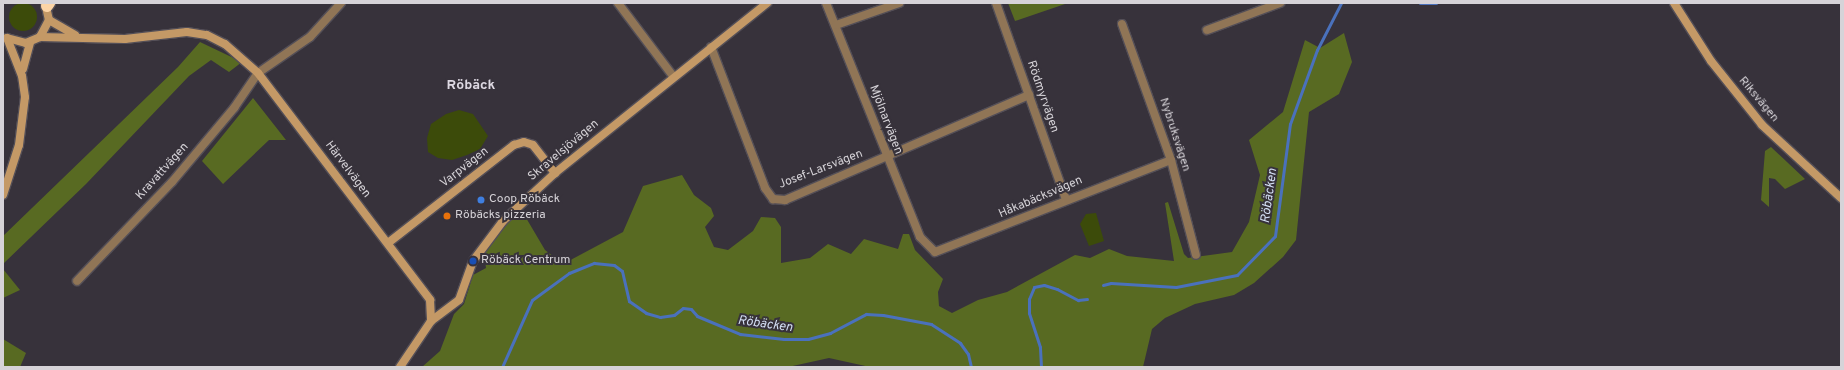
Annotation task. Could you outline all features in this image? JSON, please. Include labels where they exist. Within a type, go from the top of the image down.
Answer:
[{"type":"street","points":[[258,73],[310,37],[341,3]]},
{"type":"street","points":[[618,3],[673,76]]},
{"type":"street","name":"Skravelsjövägen","points":[[400,367],[431,321],[459,300],[478,252],[504,221],[555,173],[673,76],[767,3]]},
{"type":"street","name":"Mjölnarvägen","points":[[826,3],[836,25],[886,157],[924,244]]},
{"type":"street","points":[[836,25],[898,3]]},
{"type":"street","name":"Rödmyrvägen","points":[[996,3],[1066,200]]},
{"type":"street","points":[[1207,30],[1280,3]]},
{"type":"street","name":"Riksvägen","points":[[1674,3],[1711,61],[1762,125],[1841,198]]},
{"type":"street","points":[[5,36],[18,43],[30,42],[40,37],[49,20],[47,4]]},
{"type":"street","points":[[49,20],[78,36]]},
{"type":"street","name":"Nybruksvägen","points":[[1122,24],[1171,160],[1196,255]]},
{"type":"street","name":"Härvelvägen","points":[[40,37],[78,36],[125,39],[187,32],[207,35],[225,44],[258,73],[388,243],[430,300],[431,321]]},
{"type":"street","points":[[5,36],[22,76]]},
{"type":"street","points":[[3,195],[12,172],[24,119],[22,76],[23,60],[30,42]]},
{"type":"street","name":"Josef-Larsvägen","points":[[712,47],[765,188],[773,199],[785,200],[1029,95]]},
{"type":"street","name":"Kravattvägen","points":[[77,281],[172,182],[234,108],[258,73]]},
{"type":"street","name":"Varpvägen","points":[[388,243],[514,145],[524,142],[532,145],[555,173]]},
{"type":"street","name":"Håkabäcksvägen","points":[[924,244],[935,252],[941,252],[1066,200],[1171,160]]},
{"type":"green space","points":[[23,3],[33,7],[37,17],[33,27],[23,31],[13,27],[9,17],[13,7]]},
{"type":"green space","points":[[1008,3],[1068,3],[1015,21]]},
{"type":"green space","points":[[1344,33],[1352,62],[1339,94],[1309,112],[1296,240],[1283,257],[1254,283],[1234,295],[1195,304],[1165,318],[1152,329],[1143,367],[870,367],[829,358],[788,367],[422,367],[440,351],[454,314],[464,304],[473,275],[486,268],[484,253],[504,225],[522,211],[545,250],[563,264],[623,232],[643,186],[682,175],[694,195],[711,208],[714,216],[705,227],[714,247],[728,250],[753,231],[761,217],[775,218],[781,227],[781,263],[810,258],[828,244],[851,254],[864,239],[898,249],[903,234],[909,234],[915,250],[943,279],[938,292],[939,306],[952,313],[978,300],[1007,292],[1075,255],[1090,258],[1109,249],[1127,256],[1174,261],[1165,203],[1168,202],[1184,254],[1188,258],[1232,252],[1249,222],[1260,175],[1249,140],[1283,112],[1305,40],[1320,48]]},
{"type":"green space","points":[[200,42],[242,62],[229,72],[211,60],[189,76],[86,184],[3,264],[3,236],[178,67]]},
{"type":"green space","points":[[253,98],[286,140],[269,140],[223,184],[202,161]]},
{"type":"green space","points":[[459,110],[473,114],[488,136],[480,149],[467,155],[452,160],[438,158],[428,152],[427,138],[431,124],[446,114]]},
{"type":"green space","points":[[1771,147],[1805,179],[1785,189],[1775,179],[1769,178],[1769,207],[1761,200],[1765,151]]},
{"type":"green space","points":[[1096,213],[1104,241],[1089,246],[1080,224],[1086,214]]},
{"type":"green space","points":[[3,269],[20,290],[3,298]]},
{"type":"green space","points":[[3,339],[26,353],[20,367],[3,367]]},
{"type":"waterway","name":"Röbäcken","points":[[1103,285],[1111,283],[1176,287],[1237,275],[1275,236],[1290,124],[1317,50],[1341,3]]},
{"type":"waterway","name":"Röbäcken","points":[[1420,3],[1436,3]]},
{"type":"waterway","name":"Röbäcken","points":[[502,367],[532,300],[569,273],[594,263],[614,265],[622,271],[629,301],[646,313],[660,317],[674,315],[683,308],[691,309],[697,316],[740,334],[784,339],[808,339],[830,333],[866,314],[883,315],[931,324],[960,343],[968,354],[971,367]]},
{"type":"waterway","name":"Röbäcken","points":[[1041,367],[1040,347],[1029,313],[1029,299],[1034,287],[1044,285],[1057,289],[1078,300],[1087,299]]},
{"type":"place","name":"Coop Röbäck","points":[[481,200]]},
{"type":"place","name":"Röbäcks pizzeria","points":[[447,216]]},
{"type":"place","name":"Röbäck Centrum","points":[[473,261]]},
{"type":"district","name":"Röbäck","points":[[471,86]]}]
